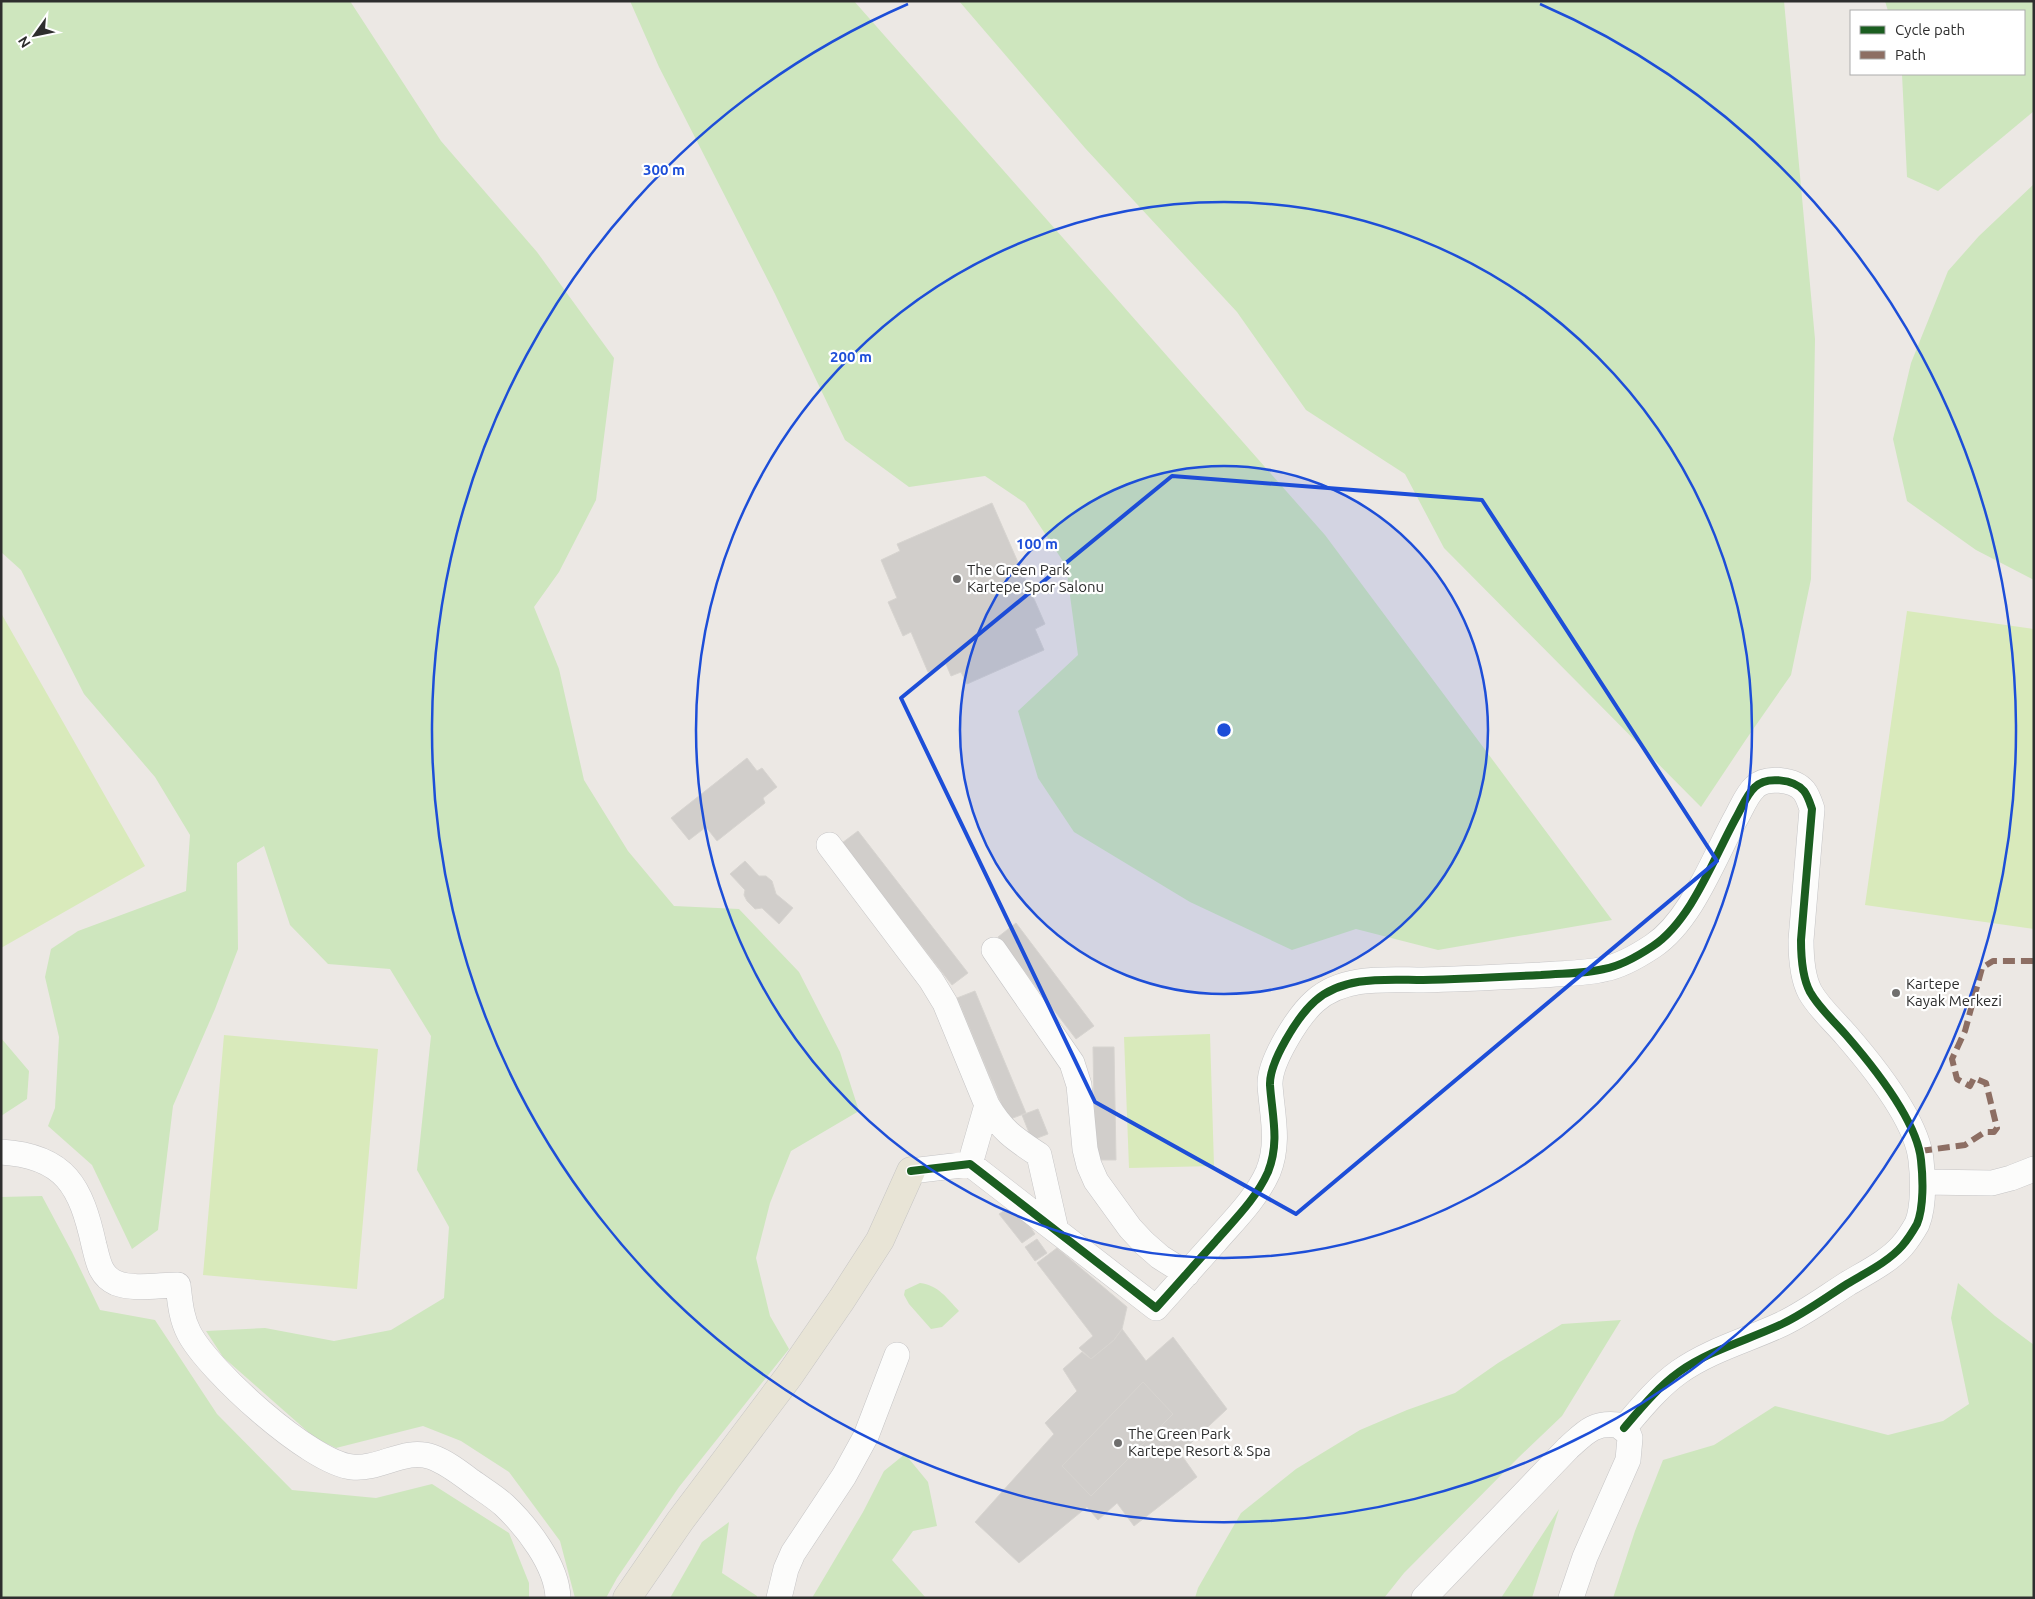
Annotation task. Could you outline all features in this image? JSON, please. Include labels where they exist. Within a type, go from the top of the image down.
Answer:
[{"type":"main road","points":[[627,1598],[680,1520],[789,1376],[842,1298],[880,1240],[912,1171]]},
{"type":"street","points":[[912,1171],[970,1164],[1156,1308],[1242,1211],[1267,1173],[1274,1155],[1275,1144],[1275,1125],[1270,1084],[1271,1070],[1284,1042],[1315,1001],[1328,992],[1361,981],[1456,979],[1585,972],[1606,969],[1623,962],[1654,945],[1670,933],[1682,917],[1750,793],[1756,786],[1766,781],[1777,780],[1798,786],[1805,792],[1812,809],[1801,955],[1809,990],[1880,1076],[1907,1120],[1920,1151],[1923,1182],[1918,1222],[1901,1247],[1878,1265],[1784,1323],[1708,1355],[1680,1371],[1661,1387],[1624,1428]]},
{"type":"street","points":[[829,845],[931,980],[945,1004],[987,1105],[997,1122],[1008,1134],[1039,1155],[1056,1230]]},
{"type":"street","points":[[994,950],[1072,1063],[1079,1085],[1085,1149],[1096,1181],[1130,1228],[1144,1243],[1160,1257],[1186,1274]]},
{"type":"street","points":[[970,1164],[987,1105]]},
{"type":"street","points":[[1,1152],[22,1153],[40,1158],[59,1170],[73,1184],[81,1200],[104,1276],[126,1286],[178,1285],[182,1316],[188,1332],[197,1347],[218,1371],[273,1422],[318,1456],[336,1464],[365,1468],[416,1454],[432,1456],[452,1467],[503,1504],[523,1526],[546,1559],[555,1576],[558,1598]]},
{"type":"street","points":[[1923,1182],[1992,1183],[2034,1169]]},
{"type":"street","points":[[779,1598],[786,1569],[793,1553],[844,1476],[861,1444],[897,1355]]},
{"type":"street","points":[[1424,1598],[1521,1495],[1587,1431],[1598,1425],[1618,1425],[1624,1428],[1630,1438],[1628,1460],[1585,1557],[1570,1598]]},
{"type":"highlighted area","points":[[1172,476],[1482,500],[1717,861],[1296,1214],[1095,1102],[901,698]]},
{"type":"green space","points":[[1,1],[350,1],[441,141],[537,252],[614,358],[596,500],[559,572],[534,607],[559,669],[584,780],[628,851],[674,906],[739,909],[799,972],[840,1052],[859,1111],[791,1151],[770,1203],[756,1258],[770,1316],[789,1349],[679,1487],[617,1578],[606,1598],[575,1598],[560,1541],[509,1472],[461,1441],[423,1426],[336,1448],[315,1438],[223,1357],[206,1331],[265,1328],[334,1341],[391,1330],[444,1298],[449,1227],[417,1170],[431,1036],[390,969],[328,964],[290,925],[264,846],[237,863],[238,949],[215,1009],[173,1106],[158,1230],[132,1249],[92,1165],[48,1126],[55,1108],[59,1037],[45,977],[51,949],[78,931],[186,891],[190,835],[155,777],[84,694],[21,570],[1,552]]},
{"type":"green space","points":[[630,1],[854,1],[1325,535],[1612,920],[1438,950],[1356,929],[1292,950],[1190,902],[1074,832],[1038,778],[1018,711],[1078,655],[1066,566],[1025,503],[985,476],[909,487],[845,440],[775,294],[659,67]]},
{"type":"green space","points":[[959,1],[1784,1],[1815,339],[1811,579],[1791,675],[1701,807],[1444,548],[1405,474],[1306,410],[1237,312],[1085,148]]},
{"type":"green space","points":[[1885,1],[2034,1],[2034,111],[1938,191],[1907,177],[1902,75],[2025,75],[2025,10],[1888,10]]},
{"type":"green space","points":[[2034,184],[2034,580],[1976,550],[1907,501],[1893,439],[1911,363],[1948,271],[1979,236]]},
{"type":"green space","points":[[1907,611],[2034,629],[2034,929],[1865,905]]},
{"type":"green space","points":[[1,613],[145,866],[1,948]]},
{"type":"green space","points":[[1210,1034],[1214,1166],[1129,1168],[1124,1037]]},
{"type":"green space","points":[[224,1035],[378,1049],[357,1289],[203,1275]]},
{"type":"green space","points":[[1,1038],[29,1071],[27,1099],[1,1116]]},
{"type":"green space","points":[[42,1196],[100,1310],[155,1320],[217,1414],[292,1490],[376,1498],[432,1484],[509,1533],[529,1583],[529,1598],[1,1598],[1,1197]]},
{"type":"green space","points":[[920,1283],[937,1289],[959,1311],[942,1327],[931,1329],[909,1304],[904,1295],[905,1290]]},
{"type":"green space","points":[[1958,1283],[1995,1316],[2034,1345],[2034,1598],[1613,1598],[1635,1531],[1663,1460],[1714,1445],[1775,1406],[1888,1435],[1943,1421],[1969,1404],[1951,1318]]},
{"type":"green space","points":[[1621,1320],[1562,1416],[1404,1573],[1384,1598],[1195,1598],[1198,1588],[1241,1513],[1296,1469],[1360,1430],[1407,1410],[1455,1393],[1498,1363],[1562,1324]]},
{"type":"green space","points":[[905,1454],[928,1482],[937,1526],[913,1531],[892,1560],[926,1598],[812,1598],[863,1512],[884,1471]]},
{"type":"green space","points":[[1559,1509],[1532,1598],[1501,1598]]},
{"type":"green space","points":[[729,1522],[722,1573],[757,1596],[757,1598],[670,1598],[702,1542]]},
{"type":"building","name":"The Green Park Kartepe Spor Salonu","points":[[992,503],[1045,624],[1035,629],[1044,650],[967,684],[961,672],[951,676],[946,664],[928,672],[911,632],[903,636],[888,602],[897,598],[881,560],[900,551],[897,544]]},
{"type":"building","points":[[747,758],[757,771],[762,768],[777,787],[763,798],[765,803],[717,841],[706,827],[689,840],[671,818]]},
{"type":"building","points":[[858,831],[968,973],[952,985],[842,843]]},
{"type":"building","points":[[745,861],[759,876],[766,876],[772,881],[776,894],[793,908],[779,924],[762,908],[755,909],[747,901],[744,895],[745,890],[730,874]]},
{"type":"building","points":[[1016,923],[1094,1026],[1076,1039],[998,937]]},
{"type":"building","points":[[975,991],[1026,1113],[1008,1120],[957,998]]},
{"type":"building","points":[[1093,1047],[1114,1047],[1116,1160],[1095,1160]]},
{"type":"building","points":[[1038,1109],[1048,1134],[1032,1140],[1022,1115]]},
{"type":"building","points":[[1015,1204],[1035,1234],[1022,1243],[999,1214]]},
{"type":"building","points":[[1037,1239],[1047,1253],[1035,1261],[1025,1247]]},
{"type":"building","points":[[1057,1248],[1127,1307],[1122,1329],[1114,1340],[1091,1359],[1079,1348],[1093,1336],[1037,1263]]},
{"type":"building","name":"The Green Park Kartepe Resort & Spa","points":[[1122,1329],[1146,1361],[1173,1337],[1227,1409],[1180,1453],[1197,1477],[1134,1526],[1117,1503],[1098,1520],[1087,1507],[1019,1563],[975,1522],[1054,1434],[1045,1423],[1077,1391],[1063,1369],[1082,1352],[1091,1359],[1114,1340]]},
{"type":"building","points":[[1143,1382],[1173,1414],[1091,1496],[1062,1466]]},
{"type":"marked path","points":[[1920,1151],[1965,1145],[1985,1132],[1994,1132],[1997,1128],[1986,1083],[1974,1078],[1970,1086],[1957,1079],[1952,1059],[1965,1031],[1982,968],[1993,961],[2034,961]]},
{"type":"cycle path","points":[[911,1171],[970,1164],[1156,1308],[1244,1209],[1263,1182],[1272,1161],[1274,1150],[1270,1085],[1274,1064],[1293,1028],[1315,1001],[1339,987],[1367,981],[1573,973],[1596,971],[1623,963],[1653,946],[1667,935],[1691,904],[1752,790],[1766,781],[1780,780],[1794,784],[1804,791],[1812,809],[1801,940],[1805,980],[1818,1004],[1857,1047],[1880,1077],[1911,1128],[1918,1144],[1922,1167],[1921,1209],[1919,1217],[1917,1224],[1904,1243],[1883,1262],[1790,1320],[1716,1351],[1691,1364],[1664,1384],[1624,1428]]},
{"type":"place","name":"The Green Park Kartepe Spor Salonu","points":[[957,579]]},
{"type":"place","name":"Kartepe Kayak Merkezi","points":[[1896,993]]},
{"type":"place","name":"The Green Park Kartepe Resort & Spa","points":[[1118,1443]]}]
